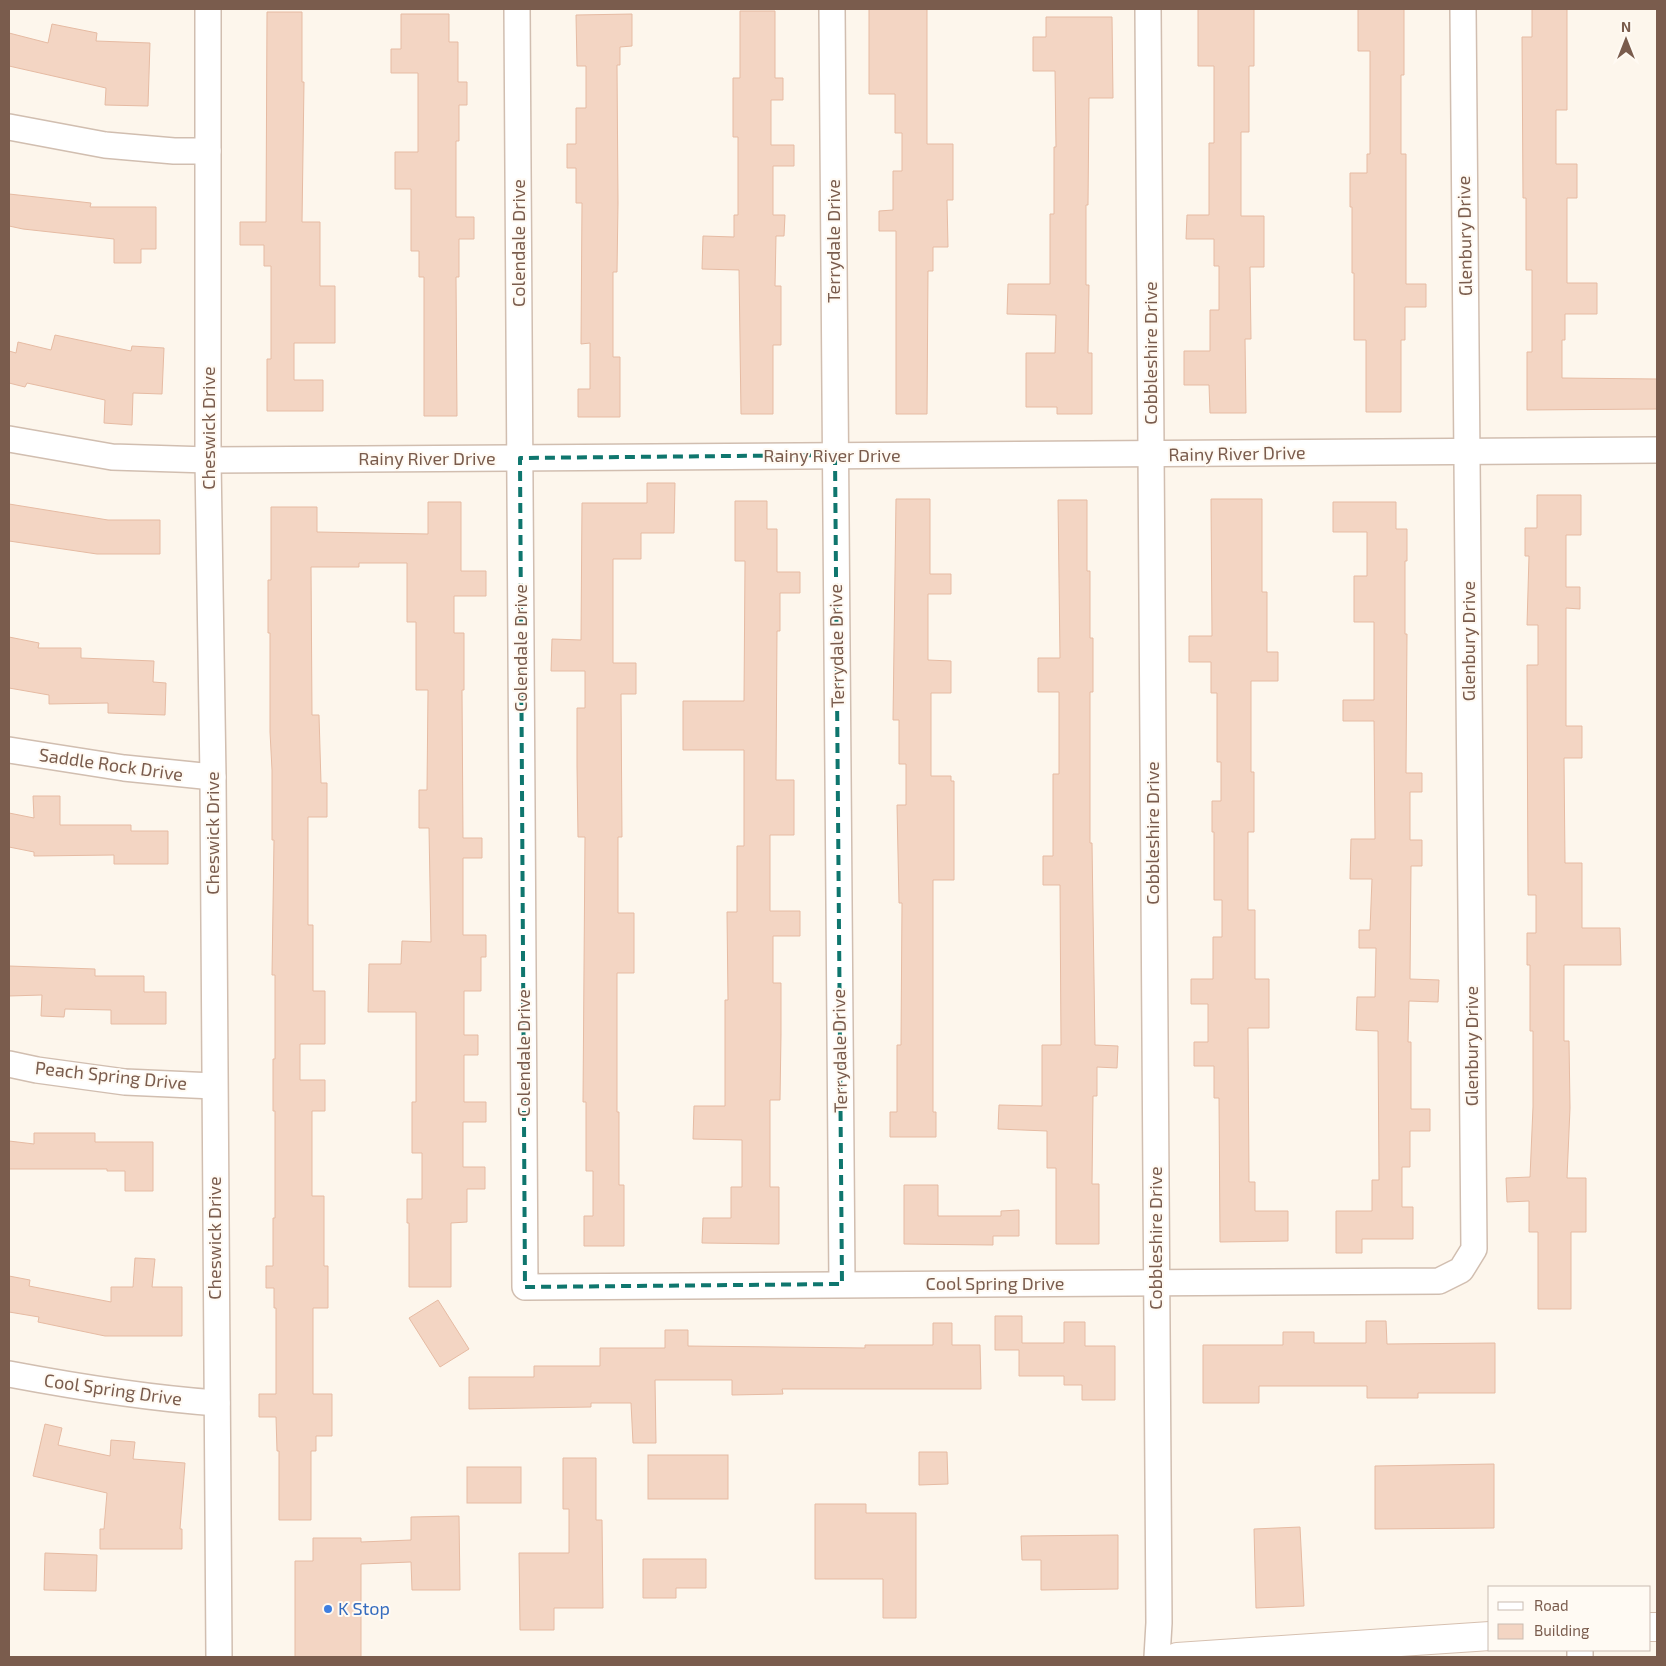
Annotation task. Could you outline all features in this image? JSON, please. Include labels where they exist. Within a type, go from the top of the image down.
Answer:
[{"type":"main road","points":[[1177,1657],[1488,1636]]},
{"type":"street","name":"Cheswick Drive","points":[[208,9],[208,460],[213,777],[219,1657]]},
{"type":"street","name":"Colendale Drive","points":[[518,9],[525,1287]]},
{"type":"street","name":"Terrydale Drive","points":[[832,9],[842,1284]]},
{"type":"street","name":"Cobbleshire Drive","points":[[1148,9],[1159,1624],[1157,1657]]},
{"type":"street","name":"Glenbury Drive","points":[[1461,1270],[1474,1248],[1463,9]]},
{"type":"street","points":[[9,128],[105,145],[174,151],[208,150]]},
{"type":"street","name":"Rainy River Drive","points":[[9,439],[112,457],[208,460],[1151,455],[1657,450]]},
{"type":"street","name":"Saddle Rock Drive","points":[[9,750],[124,768],[213,777]]},
{"type":"street","name":"Peach Spring Drive","points":[[9,1064],[125,1082],[214,1086]]},
{"type":"street","name":"Cool Spring Drive","points":[[525,1287],[1439,1281],[1461,1270]]},
{"type":"street","name":"Cool Spring Drive","points":[[9,1374],[93,1389],[217,1403]]},
{"type":"highlighted area","points":[[835,455],[842,1284],[525,1287],[520,458]]},
{"type":"building","points":[[869,9],[927,9],[927,144],[953,144],[953,200],[947,200],[948,247],[933,247],[933,271],[928,271],[927,414],[896,414],[896,231],[879,231],[879,211],[893,210],[893,171],[902,171],[902,133],[895,133],[895,94],[869,94]]},
{"type":"building","points":[[1198,9],[1254,9],[1254,66],[1249,66],[1249,132],[1241,132],[1241,216],[1264,216],[1264,267],[1250,267],[1251,339],[1245,339],[1246,413],[1210,413],[1209,385],[1184,385],[1184,351],[1210,351],[1210,310],[1219,310],[1219,266],[1214,266],[1214,239],[1186,239],[1187,215],[1209,215],[1209,143],[1214,143],[1214,66],[1198,66]]},
{"type":"building","points":[[1358,9],[1404,9],[1404,75],[1401,75],[1401,154],[1406,154],[1406,284],[1426,284],[1426,307],[1405,307],[1405,340],[1401,340],[1401,412],[1366,412],[1366,340],[1354,340],[1354,273],[1352,273],[1350,173],[1367,173],[1367,154],[1370,154],[1370,51],[1358,51]]},
{"type":"building","points":[[1532,9],[1567,9],[1567,110],[1556,110],[1556,164],[1577,164],[1577,198],[1567,198],[1567,283],[1597,283],[1597,314],[1565,314],[1565,340],[1562,340],[1562,378],[1657,379],[1657,409],[1527,410],[1527,352],[1532,352],[1532,270],[1526,270],[1526,198],[1523,198],[1522,37],[1532,37]]},
{"type":"building","points":[[740,11],[775,11],[775,78],[783,78],[783,100],[771,100],[771,145],[794,145],[794,166],[773,166],[773,215],[785,215],[784,236],[776,236],[775,286],[781,286],[781,345],[773,345],[773,414],[741,414],[739,270],[702,269],[703,236],[734,237],[734,215],[738,215],[738,137],[733,137],[733,78],[740,78]]},
{"type":"building","points":[[267,12],[302,12],[302,82],[304,82],[302,222],[320,222],[320,286],[335,286],[335,343],[294,343],[294,380],[323,380],[323,411],[267,411],[267,359],[271,359],[271,266],[264,266],[264,245],[240,245],[240,222],[266,222]]},
{"type":"building","points":[[401,14],[449,14],[449,42],[458,42],[458,82],[467,82],[467,105],[459,105],[459,141],[456,141],[456,217],[474,217],[474,239],[459,239],[459,277],[456,277],[457,416],[424,416],[424,277],[419,277],[419,251],[411,251],[411,189],[395,189],[395,152],[418,152],[418,73],[391,73],[391,49],[401,49]]},
{"type":"building","points":[[632,14],[632,46],[620,47],[620,65],[617,65],[618,203],[617,272],[613,272],[613,357],[620,357],[620,417],[578,417],[578,389],[590,389],[590,343],[581,344],[582,203],[576,203],[576,168],[567,168],[567,144],[576,144],[576,108],[586,108],[586,66],[577,66],[576,15]]},
{"type":"building","points":[[1046,17],[1112,17],[1113,98],[1089,98],[1086,285],[1089,285],[1088,353],[1092,353],[1092,414],[1057,414],[1057,407],[1026,407],[1026,353],[1055,353],[1056,315],[1007,314],[1008,284],[1050,284],[1050,214],[1054,214],[1054,147],[1056,147],[1055,71],[1033,71],[1033,37],[1046,37]]},
{"type":"building","points":[[52,24],[97,33],[96,41],[150,43],[148,106],[105,105],[106,88],[9,66],[9,33],[48,43]]},
{"type":"building","points":[[9,194],[91,203],[90,207],[156,207],[156,249],[141,249],[141,263],[114,263],[114,239],[9,226]]},
{"type":"building","points":[[55,335],[131,351],[132,346],[164,348],[162,394],[133,393],[132,425],[104,423],[105,400],[27,383],[25,387],[9,383],[9,351],[16,353],[18,342],[51,350]]},
{"type":"building","points":[[647,483],[675,483],[674,533],[641,533],[641,559],[613,559],[613,663],[636,663],[636,694],[621,694],[622,837],[618,837],[618,913],[634,913],[634,973],[617,973],[617,1112],[619,1112],[619,1185],[624,1185],[624,1246],[584,1246],[584,1216],[593,1216],[593,1171],[586,1171],[586,1102],[583,1102],[585,837],[578,837],[577,708],[585,708],[585,671],[551,671],[552,639],[581,640],[582,503],[647,503]]},
{"type":"building","points":[[1537,495],[1581,495],[1581,535],[1566,535],[1566,587],[1580,587],[1580,609],[1566,608],[1566,726],[1582,726],[1582,758],[1564,758],[1565,863],[1582,863],[1582,928],[1620,928],[1621,965],[1564,965],[1564,1041],[1569,1041],[1570,1108],[1567,1178],[1586,1178],[1586,1232],[1571,1232],[1571,1309],[1538,1309],[1538,1232],[1529,1232],[1529,1201],[1507,1202],[1506,1178],[1530,1177],[1533,1107],[1533,1031],[1530,1031],[1530,965],[1527,965],[1527,933],[1536,933],[1536,895],[1528,895],[1527,665],[1538,665],[1538,625],[1527,625],[1529,556],[1525,556],[1525,528],[1537,528]]},
{"type":"building","points":[[896,499],[930,499],[930,574],[951,574],[951,594],[928,594],[928,660],[951,661],[951,693],[931,693],[931,776],[951,776],[951,781],[954,781],[954,880],[933,880],[933,1112],[936,1112],[936,1137],[890,1137],[890,1112],[897,1112],[897,1045],[901,1045],[902,903],[899,903],[897,805],[906,805],[906,764],[899,764],[899,720],[893,720]]},
{"type":"building","points":[[1211,499],[1262,499],[1262,592],[1267,592],[1267,652],[1278,652],[1278,681],[1251,681],[1251,772],[1254,772],[1254,832],[1248,832],[1248,910],[1255,910],[1255,979],[1269,979],[1269,1028],[1248,1028],[1249,1182],[1255,1182],[1255,1211],[1288,1211],[1288,1241],[1220,1242],[1219,1098],[1214,1098],[1214,1066],[1194,1066],[1194,1042],[1208,1042],[1208,1004],[1191,1004],[1191,979],[1213,979],[1213,937],[1222,937],[1222,900],[1214,900],[1214,832],[1212,832],[1212,801],[1221,801],[1221,762],[1217,762],[1217,693],[1211,693],[1211,662],[1189,662],[1189,636],[1212,636]]},
{"type":"building","points":[[1058,500],[1087,500],[1087,571],[1090,571],[1090,638],[1093,638],[1093,692],[1090,692],[1090,843],[1092,843],[1095,1045],[1118,1046],[1117,1068],[1097,1067],[1097,1096],[1093,1096],[1092,1184],[1099,1184],[1099,1244],[1056,1244],[1056,1168],[1047,1168],[1047,1131],[998,1129],[999,1105],[1042,1106],[1042,1045],[1061,1045],[1060,885],[1043,885],[1043,856],[1053,856],[1053,774],[1059,774],[1059,692],[1038,692],[1038,658],[1060,658]]},
{"type":"building","points":[[735,501],[767,501],[767,529],[777,529],[777,572],[800,572],[800,593],[780,593],[780,631],[777,631],[776,780],[794,780],[794,835],[770,835],[770,911],[800,911],[800,936],[773,936],[773,983],[781,983],[781,1034],[780,1100],[770,1100],[770,1187],[779,1187],[779,1244],[702,1243],[703,1218],[731,1218],[731,1187],[742,1187],[742,1140],[693,1139],[694,1106],[725,1106],[725,1000],[728,1000],[727,912],[737,912],[737,846],[744,846],[744,750],[683,750],[683,701],[744,701],[745,561],[735,561]]},
{"type":"building","points":[[428,502],[461,502],[461,571],[486,571],[486,596],[454,596],[454,633],[464,633],[464,690],[462,690],[463,838],[482,838],[482,858],[463,858],[463,935],[486,935],[486,957],[481,957],[481,991],[464,991],[464,1035],[478,1035],[478,1055],[464,1055],[464,1102],[486,1102],[486,1122],[463,1122],[463,1167],[485,1167],[485,1189],[467,1189],[467,1222],[451,1223],[451,1287],[409,1287],[407,1199],[422,1199],[422,1153],[412,1153],[412,1102],[416,1102],[416,1012],[368,1012],[369,964],[401,964],[402,941],[431,942],[429,828],[419,828],[419,790],[427,790],[428,690],[416,690],[416,622],[407,622],[407,563],[359,563],[359,567],[311,567],[312,715],[319,715],[321,783],[327,783],[327,817],[308,817],[308,925],[313,925],[313,991],[325,991],[325,1044],[300,1044],[300,1080],[325,1080],[325,1111],[312,1111],[312,1196],[324,1196],[324,1266],[328,1266],[328,1308],[313,1308],[313,1394],[332,1394],[332,1436],[316,1436],[316,1451],[311,1451],[311,1520],[279,1520],[279,1451],[277,1451],[276,1417],[259,1417],[259,1394],[276,1394],[276,1308],[274,1308],[274,1288],[266,1288],[266,1266],[273,1266],[273,1218],[275,1218],[273,1059],[275,1059],[275,975],[272,975],[274,840],[272,840],[270,633],[268,633],[268,580],[271,580],[271,507],[317,507],[317,532],[428,534]]},
{"type":"building","points":[[1333,502],[1396,502],[1396,529],[1407,529],[1407,561],[1405,561],[1405,634],[1407,634],[1406,773],[1422,773],[1422,792],[1410,792],[1410,840],[1422,840],[1422,866],[1411,866],[1410,979],[1439,980],[1438,1002],[1409,1001],[1408,1042],[1411,1042],[1411,1109],[1430,1109],[1430,1131],[1410,1131],[1410,1167],[1402,1167],[1402,1207],[1413,1207],[1413,1239],[1362,1239],[1362,1253],[1336,1253],[1336,1211],[1372,1211],[1372,1180],[1379,1180],[1378,1031],[1356,1030],[1357,997],[1375,997],[1376,948],[1359,948],[1359,930],[1370,930],[1372,879],[1350,879],[1351,839],[1375,839],[1374,721],[1343,721],[1343,700],[1374,700],[1374,622],[1354,622],[1354,576],[1367,576],[1367,532],[1333,532]]},
{"type":"building","points":[[9,504],[108,520],[160,520],[160,554],[97,554],[9,541]]},
{"type":"building","points":[[9,637],[39,643],[38,648],[81,648],[81,658],[154,661],[153,682],[166,683],[165,715],[108,713],[108,703],[49,704],[49,695],[9,688]]},
{"type":"building","points":[[33,796],[60,796],[60,825],[131,825],[131,831],[168,831],[168,864],[114,864],[114,855],[34,856],[34,852],[9,847],[9,813],[34,818]]},
{"type":"building","points":[[9,966],[95,969],[95,976],[144,976],[144,992],[166,992],[166,1024],[111,1024],[111,1010],[65,1009],[64,1017],[41,1016],[42,995],[9,996]]},
{"type":"building","points":[[34,1133],[95,1133],[95,1142],[153,1142],[153,1191],[125,1191],[125,1171],[107,1171],[107,1169],[9,1169],[9,1141],[34,1144]]},
{"type":"building","points":[[904,1185],[938,1185],[938,1216],[1001,1216],[1001,1211],[1019,1210],[1019,1236],[993,1236],[993,1245],[904,1244]]},
{"type":"building","points":[[135,1258],[155,1259],[152,1287],[182,1287],[182,1336],[105,1336],[38,1322],[39,1317],[9,1312],[9,1276],[30,1280],[29,1286],[111,1302],[111,1287],[133,1287]]},
{"type":"building","points":[[438,1300],[469,1349],[440,1367],[409,1318]]},
{"type":"building","points":[[995,1316],[1022,1316],[1022,1343],[1064,1343],[1064,1322],[1085,1322],[1085,1346],[1115,1346],[1115,1400],[1082,1400],[1082,1385],[1064,1385],[1064,1376],[1019,1376],[1019,1350],[995,1350]]},
{"type":"building","points":[[1366,1321],[1386,1321],[1387,1344],[1495,1343],[1495,1393],[1418,1393],[1418,1398],[1367,1398],[1367,1386],[1259,1386],[1259,1403],[1203,1403],[1203,1345],[1283,1345],[1283,1332],[1314,1332],[1314,1343],[1366,1343]]},
{"type":"building","points":[[933,1323],[952,1323],[952,1345],[980,1345],[981,1389],[782,1389],[783,1394],[732,1395],[732,1380],[655,1380],[656,1443],[633,1443],[631,1403],[591,1403],[591,1407],[469,1409],[469,1377],[534,1377],[534,1366],[600,1366],[600,1348],[665,1348],[665,1330],[688,1330],[688,1346],[865,1348],[865,1345],[933,1345]]},
{"type":"building","points":[[45,1424],[62,1428],[58,1445],[110,1456],[111,1440],[135,1442],[133,1459],[185,1463],[180,1529],[182,1529],[182,1549],[100,1549],[100,1529],[104,1529],[107,1493],[33,1476]]},
{"type":"building","points":[[919,1452],[947,1452],[948,1484],[919,1485]]},
{"type":"building","points":[[648,1455],[728,1455],[728,1499],[648,1499]]},
{"type":"building","points":[[563,1458],[596,1458],[596,1520],[602,1520],[603,1608],[554,1608],[554,1630],[520,1630],[519,1553],[569,1553],[569,1509],[563,1509]]},
{"type":"building","points":[[1494,1464],[1494,1528],[1375,1529],[1375,1466]]},
{"type":"building","points":[[467,1467],[521,1467],[521,1503],[467,1503]]},
{"type":"building","points":[[815,1504],[866,1504],[866,1513],[916,1513],[916,1618],[883,1618],[883,1579],[815,1579]]},
{"type":"building","name":"K Stop","points":[[459,1516],[460,1590],[412,1590],[411,1562],[361,1564],[361,1657],[295,1657],[295,1561],[313,1561],[313,1538],[361,1538],[361,1542],[411,1540],[411,1517]]},
{"type":"building","points":[[1300,1527],[1304,1606],[1256,1608],[1254,1529]]},
{"type":"building","points":[[1118,1535],[1118,1589],[1041,1590],[1041,1560],[1022,1560],[1021,1536]]},
{"type":"building","points":[[45,1553],[97,1555],[96,1591],[44,1590]]},
{"type":"building","points":[[643,1559],[706,1559],[706,1588],[676,1588],[676,1598],[643,1598]]},
{"type":"place","name":"K Stop","points":[[328,1609]]}]
